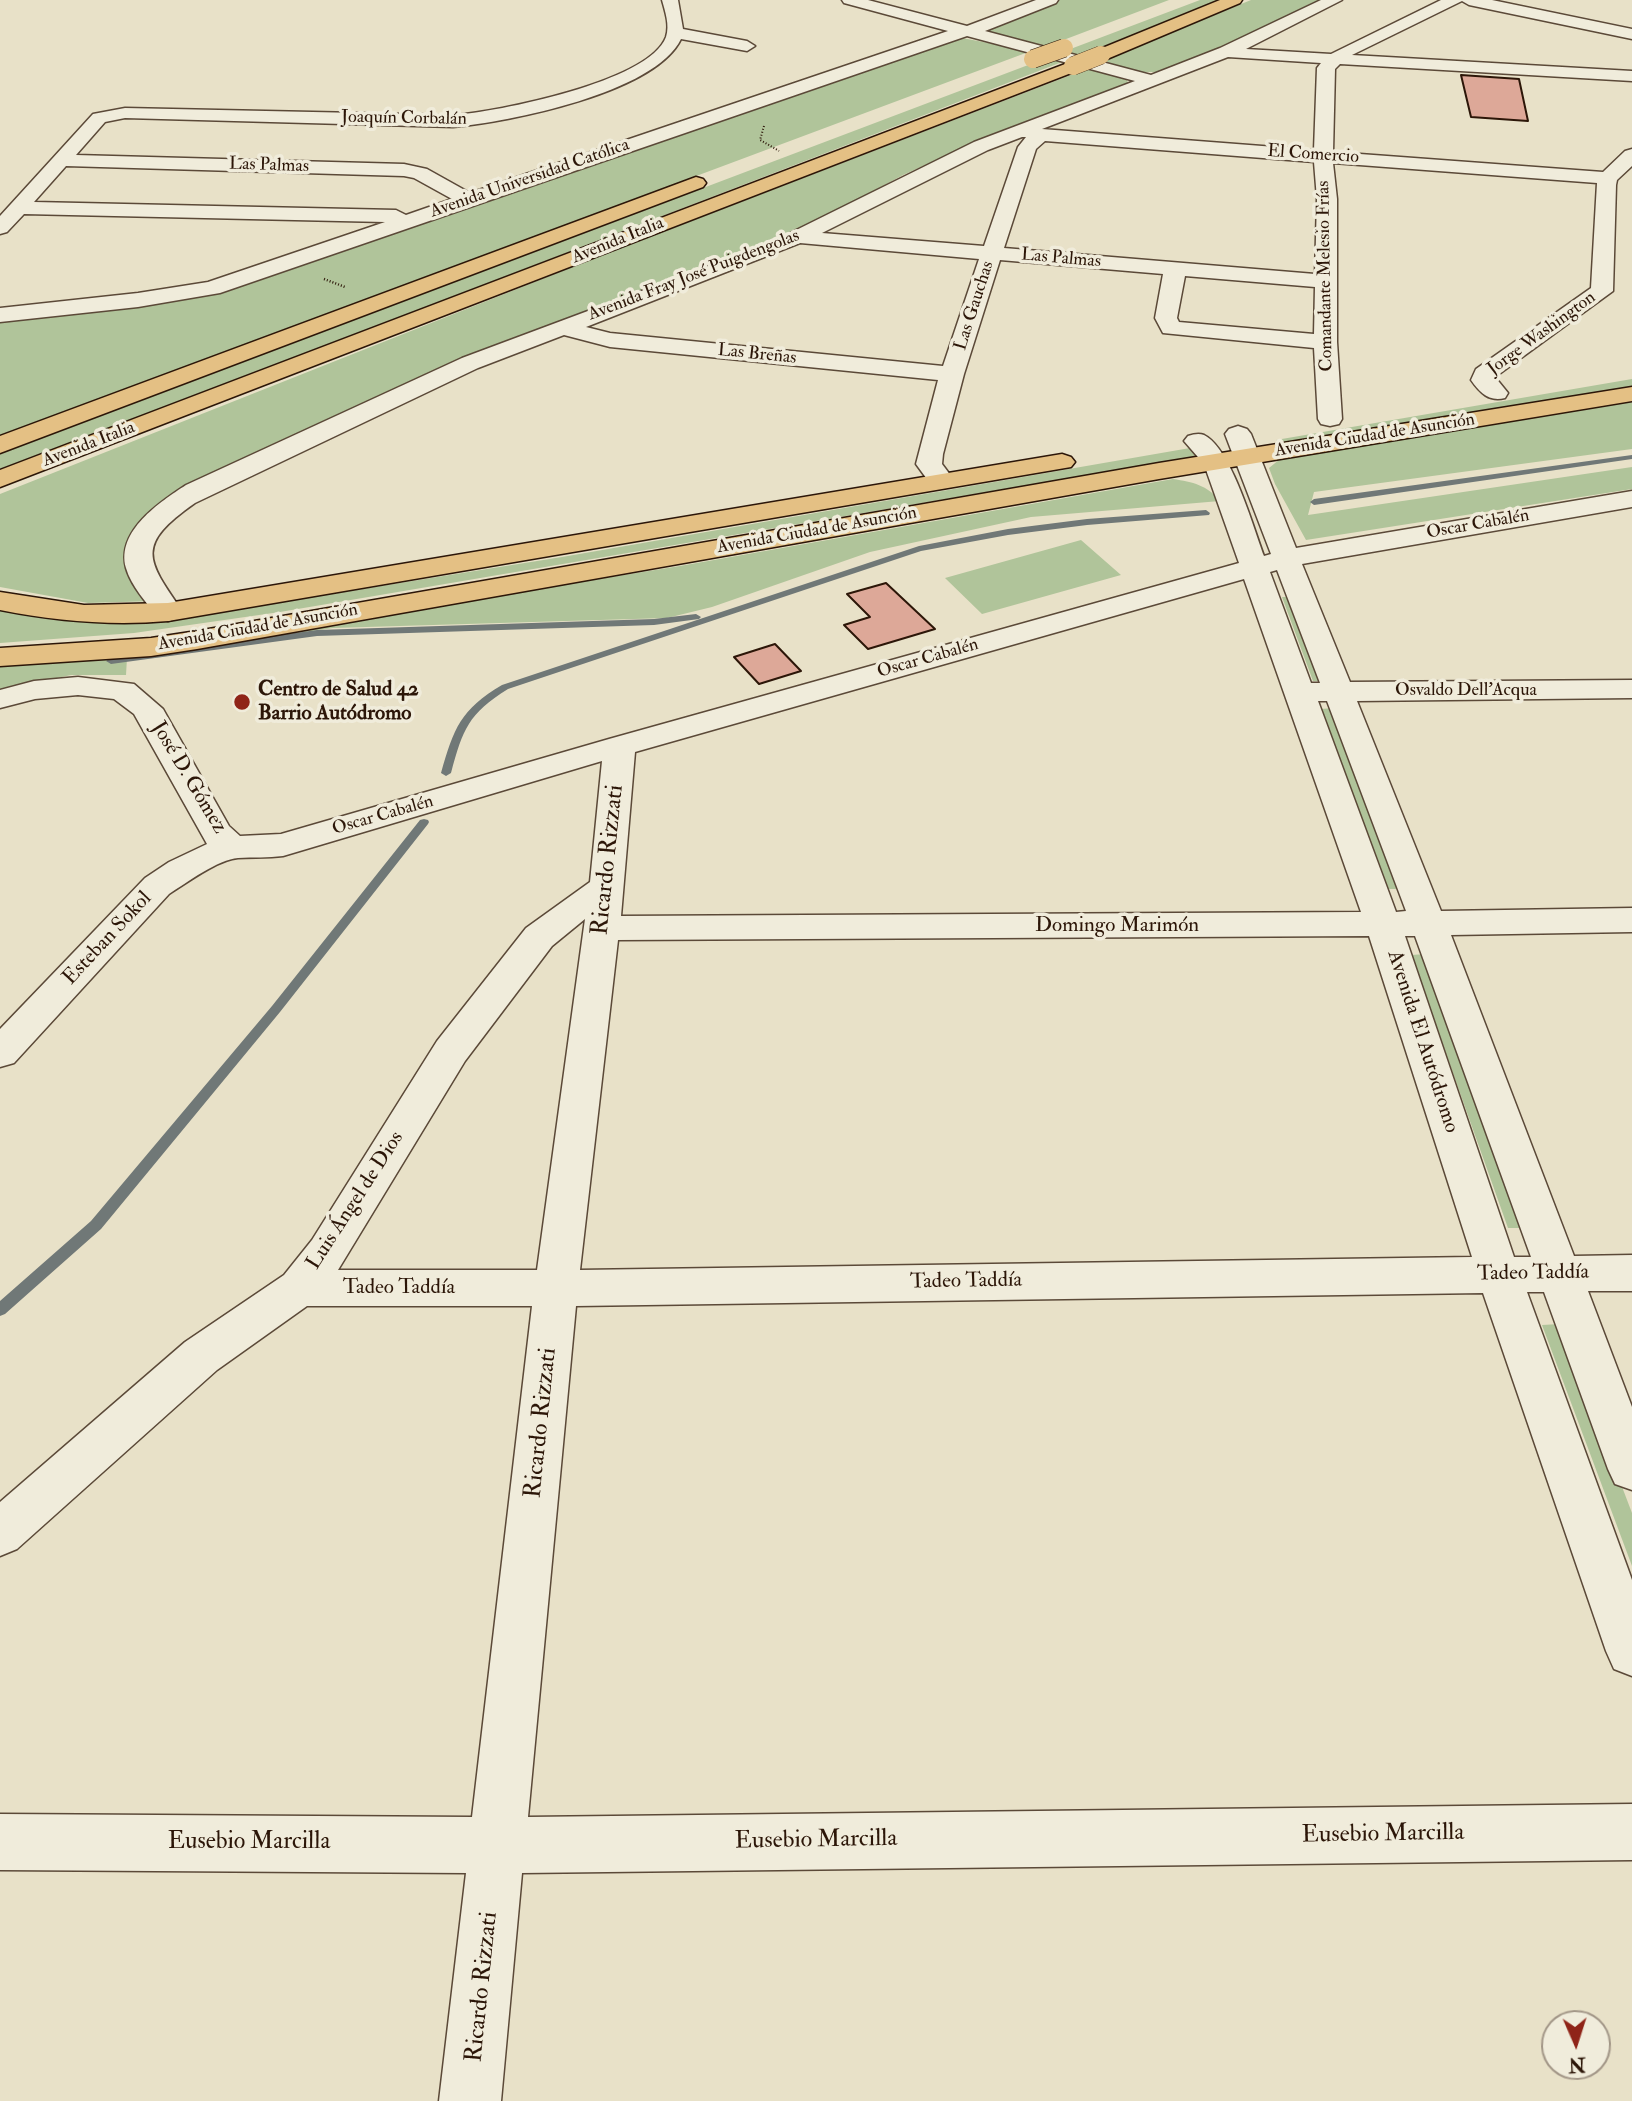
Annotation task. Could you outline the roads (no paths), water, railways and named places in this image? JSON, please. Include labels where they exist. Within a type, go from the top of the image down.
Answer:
[{"type":"main road","name":"Avenida Italia","points":[[1008,68],[1033,59],[1071,52],[1101,55],[1234,0]]},
{"type":"main road","name":"Avenida Italia","points":[[0,479],[1071,52]]},
{"type":"main road","name":"Avenida Italia","points":[[0,445],[718,174]]},
{"type":"main road","name":"Avenida Ciudad de Asunción","points":[[1458,399],[1632,373]]},
{"type":"main road","name":"Avenida Ciudad de Asunción","points":[[1129,451],[1197,441],[1241,445],[1632,394]]},
{"type":"main road","name":"Avenida Ciudad de Asunción","points":[[0,657],[138,648],[197,640],[1216,462],[1241,445],[1330,419],[1356,415]]},
{"type":"main road","name":"Avenida Ciudad de Asunción","points":[[0,601],[48,611],[104,616],[168,612],[1089,457]]},
{"type":"street","points":[[670,0],[676,34],[692,34],[747,46]]},
{"type":"street","points":[[850,0],[1151,80]]},
{"type":"street","name":"Avenida Universidad Católica","points":[[0,315],[212,288],[969,31],[1050,0]]},
{"type":"street","name":"Avenida Fray José Puigdengolas","points":[[168,612],[139,566],[139,548],[147,532],[176,503],[346,419],[470,363],[798,237],[981,146],[1226,52],[1334,0]]},
{"type":"street","points":[[1334,58],[1454,0]]},
{"type":"street","points":[[1469,0],[1632,34]]},
{"type":"street","name":"Joaquín Corbalán","points":[[63,160],[99,118],[117,113],[453,121],[481,119],[549,102],[626,77],[656,60],[676,34]]},
{"type":"street","points":[[1226,52],[1632,76]]},
{"type":"street","name":"Comandante Melesio Frías","points":[[1330,419],[1325,342],[1327,199],[1323,156],[1326,68],[1334,58]]},
{"type":"street","name":"El Comercio","points":[[1018,131],[1040,135],[1608,178]]},
{"type":"street","name":"Las Gauchas","points":[[941,480],[929,464],[930,454],[953,374],[1027,148],[1040,135]]},
{"type":"street","points":[[1608,178],[1632,155]]},
{"type":"street","points":[[0,228],[63,160]]},
{"type":"street","name":"Las Palmas","points":[[63,160],[413,171],[468,200]]},
{"type":"street","name":"Jorge Washington","points":[[1496,393],[1483,380],[1484,374],[1601,291],[1608,178]]},
{"type":"street","points":[[20,208],[384,216],[415,219]]},
{"type":"street","name":"Las Palmas","points":[[798,237],[1325,281]]},
{"type":"street","points":[[1175,269],[1166,318],[1171,328],[1325,342]]},
{"type":"street","points":[[40,289],[173,295]]},
{"type":"street","name":"Las Breñas","points":[[562,328],[610,340],[953,374]]},
{"type":"street","name":"Avenida El Autódromo","points":[[1197,441],[1216,462],[1271,563]]},
{"type":"street","name":"Avenida El Autódromo","points":[[1241,445],[1271,563],[1319,692],[1428,922],[1632,1469]]},
{"type":"street","name":"Oscar Cabalén","points":[[231,846],[259,848],[283,845],[620,746],[1271,563],[1632,499]]},
{"type":"street","name":"José D. Gómez","points":[[0,699],[34,690],[101,687],[123,691],[147,709],[216,833],[231,846]]},
{"type":"street","name":"Osvaldo Dell'Acqua","points":[[1319,692],[1632,689]]},
{"type":"street","name":"Avenida El Autódromo","points":[[1319,692],[1383,925],[1499,1275],[1632,1651]]},
{"type":"street","name":"Ricardo Rizzati","points":[[470,2101],[556,1288],[605,908],[620,746]]},
{"type":"street","name":"Esteban Sokol","points":[[0,1053],[157,886],[181,870],[231,846]]},
{"type":"street","name":"Domingo Marimón","points":[[605,908],[1383,925],[1632,920]]},
{"type":"street","name":"Luis Ángel de Dios","points":[[0,1533],[201,1356],[299,1288],[327,1252],[451,1051],[539,937],[562,918],[605,908]]},
{"type":"street","name":"Tadeo Taddía","points":[[299,1288],[556,1288],[1632,1273]]},
{"type":"street","name":"Eusebio Marcilla","points":[[0,1842],[498,1845],[1632,1832]]},
{"type":"waterway","points":[[1314,502],[1632,457]]},
{"type":"waterway","points":[[446,773],[459,732],[470,713],[505,687],[919,549],[1008,532],[1087,522],[1206,513]]},
{"type":"waterway","points":[[111,661],[317,633],[654,622],[696,617]]},
{"type":"waterway","points":[[0,1310],[96,1225],[276,1009],[424,822]]},
{"type":"place","name":"Centro de Salud 42 Barrio Autódromo","points":[[242,702]]}]
